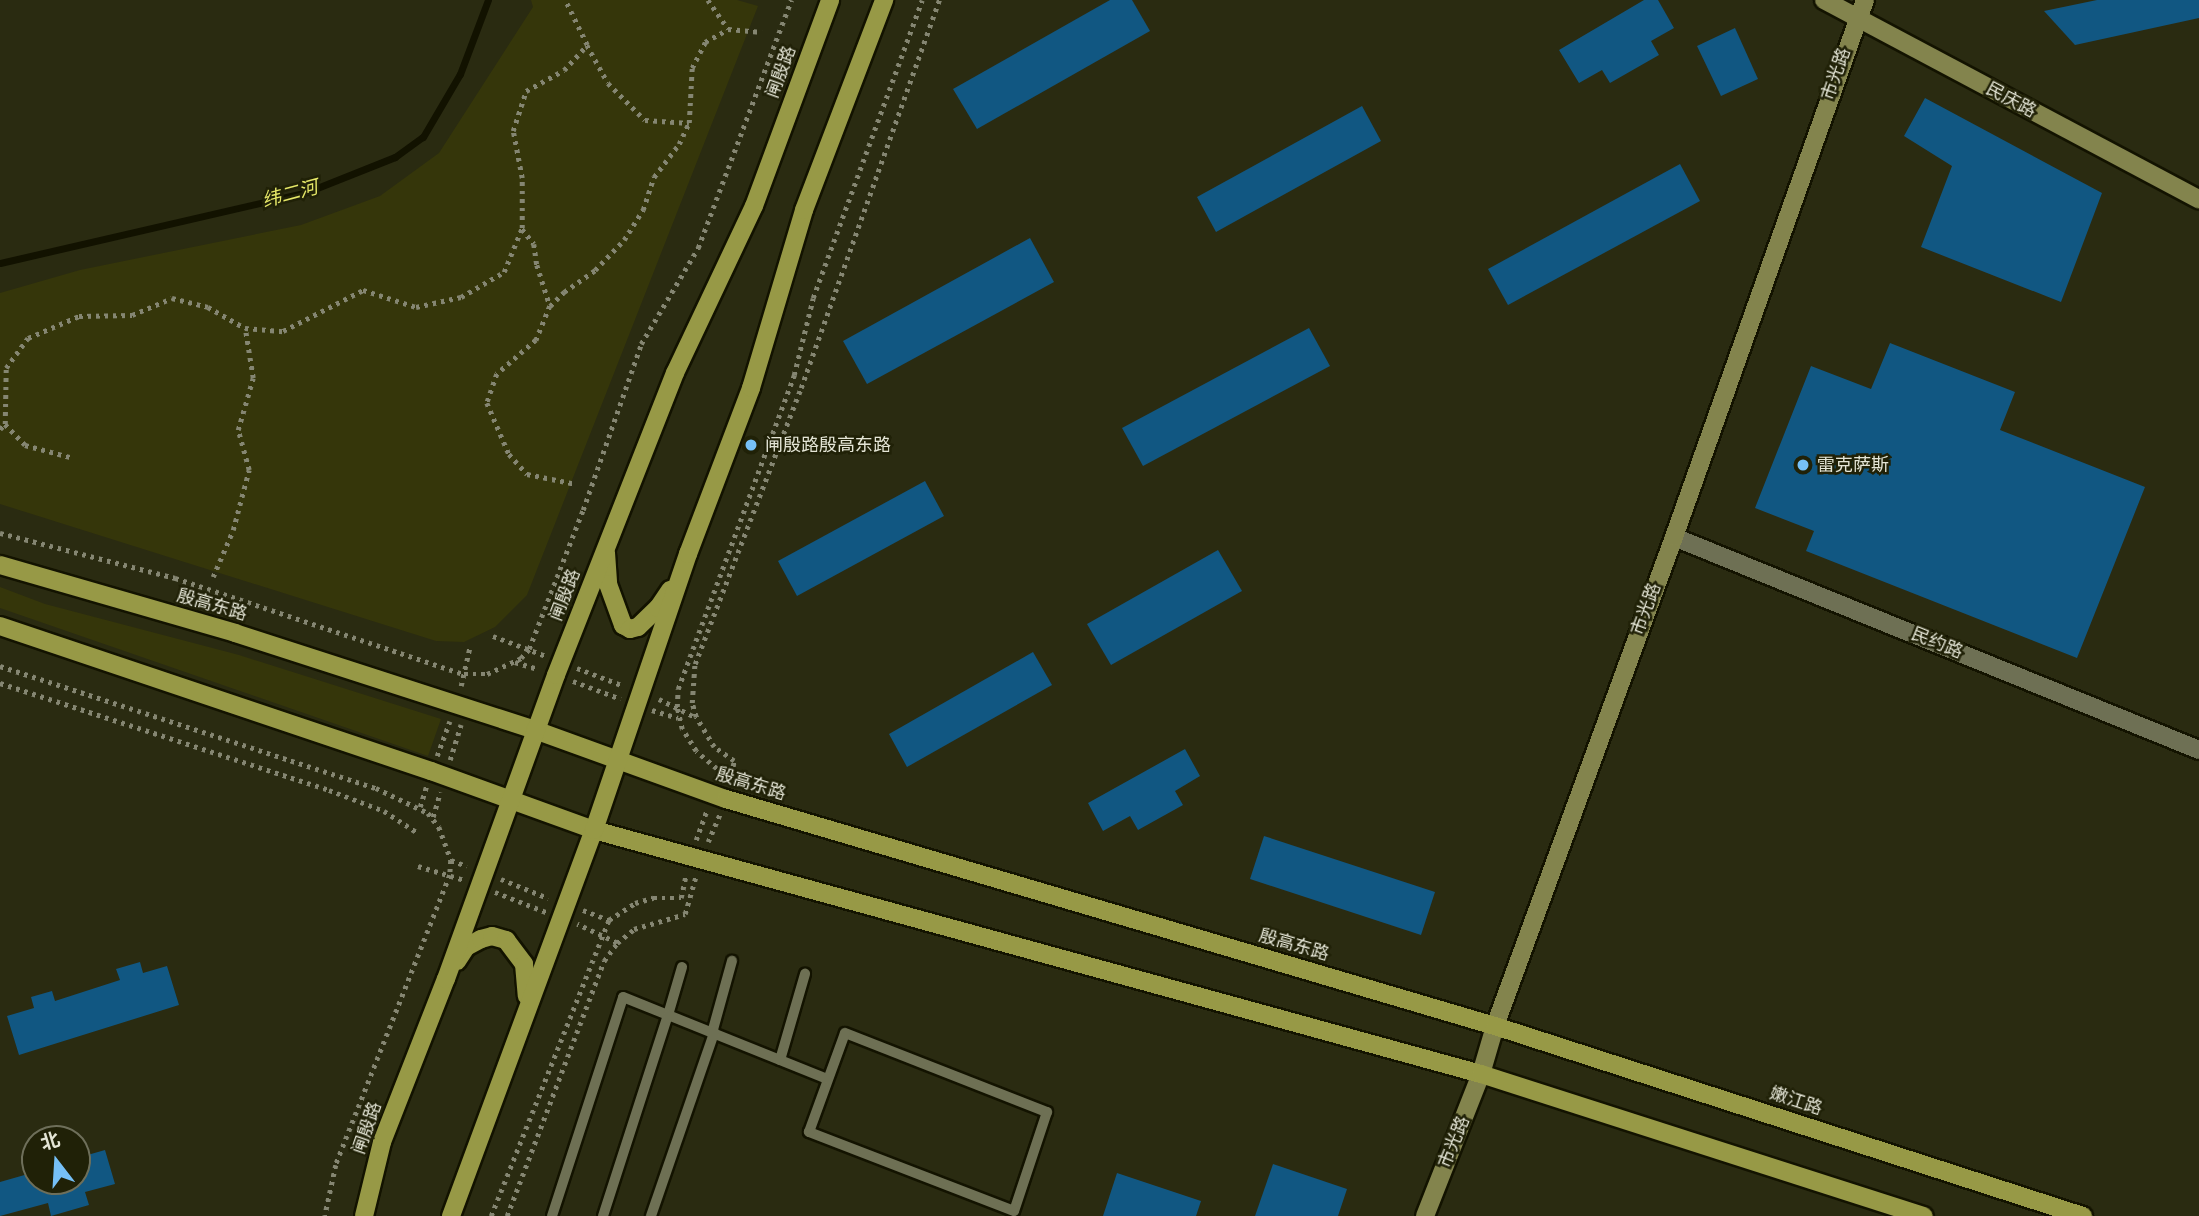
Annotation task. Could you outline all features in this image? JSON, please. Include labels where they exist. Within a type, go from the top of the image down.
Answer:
[{"type":"main road","name":"闸殷路","points":[[364,1216],[382,1142],[446,979],[558,669],[675,373],[754,205],[830,0]]},
{"type":"main road","points":[[451,1216],[594,830],[688,554],[751,387],[804,210],[884,0]]},
{"type":"main road","points":[[605,549],[608,584],[617,614],[622,625],[630,628],[638,627],[658,608],[688,554]]},
{"type":"main road","name":"殷高东路","points":[[0,565],[235,633],[535,730],[719,797],[1495,1026]]},
{"type":"main road","points":[[0,626],[438,773],[510,802],[594,830],[1481,1074],[1924,1216]]},
{"type":"main road","points":[[446,979],[466,947],[492,936],[506,940],[524,964],[527,1007]]},
{"type":"main road","name":"嫩江路","points":[[1495,1026],[2084,1216]]},
{"type":"street","name":"民庆路","points":[[1824,0],[2199,199]]},
{"type":"street","name":"市光路","points":[[1425,1216],[1481,1074],[1495,1026],[1674,537],[1856,18],[1865,0]]},
{"type":"street","name":"民约路","points":[[1674,537],[2199,750]]},
{"type":"lane","points":[[651,1216],[713,1033],[732,961]]},
{"type":"lane","points":[[603,1216],[682,967]]},
{"type":"lane","points":[[780,1060],[805,974]]},
{"type":"lane","points":[[552,1216],[624,998],[827,1079]]},
{"type":"lane","points":[[845,1032],[1047,1112],[1014,1211],[809,1132],[827,1079],[845,1032]]},
{"type":"path","points":[[565,0],[608,83],[645,120],[689,123]]},
{"type":"path","points":[[708,0],[728,29]]},
{"type":"path","name":"闸殷路","points":[[529,649],[583,510],[641,344],[698,248],[791,0]]},
{"type":"path","points":[[617,943],[634,929],[685,914],[696,857],[719,797],[723,774],[696,751],[678,718],[678,690],[794,375],[813,298],[922,0]]},
{"type":"path","points":[[491,1216],[609,919],[635,903],[653,898],[681,898],[734,761],[714,747],[695,717],[692,703],[695,664],[801,388],[939,0]]},
{"type":"path","points":[[576,484],[527,474],[509,454],[487,402],[497,374],[536,340],[550,306],[564,292],[596,270],[624,240],[643,210],[654,177],[679,144],[689,123],[692,68],[705,43],[728,29],[762,32]]},
{"type":"path","points":[[0,429],[5,424],[6,368],[28,338],[79,316],[132,315],[172,298],[208,307],[245,328],[283,331],[363,289],[416,307],[461,297],[504,272],[522,229],[522,178],[513,131],[526,91],[564,70],[587,45]]},
{"type":"path","points":[[522,229],[534,244],[537,265],[550,306]]},
{"type":"path","points":[[213,577],[233,530],[249,470],[238,430],[253,378],[245,328]]},
{"type":"path","points":[[5,424],[25,444],[70,457]]},
{"type":"path","points":[[0,533],[175,578],[464,674],[476,675],[500,670],[515,662],[529,649]]},
{"type":"path","points":[[494,636],[529,649],[558,669],[639,698],[678,718]]},
{"type":"path","points":[[432,818],[438,773],[461,707],[470,646]]},
{"type":"path","points":[[515,662],[558,669],[639,698],[677,707],[695,717]]},
{"type":"path","points":[[0,666],[376,788],[420,808],[432,818],[451,860],[450,875],[336,1165],[325,1216]]},
{"type":"path","points":[[421,807],[438,773],[461,707],[476,675]]},
{"type":"path","points":[[0,683],[329,790],[384,811],[416,832]]},
{"type":"path","points":[[451,860],[609,919]]},
{"type":"shaded area","points":[[531,0],[737,0],[758,6],[527,595],[495,627],[464,642],[436,641],[0,504],[0,293],[80,270],[301,225],[380,196],[439,153],[533,7]]},
{"type":"shaded area","points":[[0,587],[45,604],[239,655],[441,719],[428,756],[0,608]]},
{"type":"building","points":[[1110,0],[1132,0],[1150,31],[977,129],[953,89]]},
{"type":"building","points":[[1644,0],[1658,0],[1674,28],[1651,41],[1659,55],[1610,83],[1602,70],[1579,83],[1559,50]]},
{"type":"building","points":[[2097,0],[2199,0],[2199,18],[2075,45],[2044,11]]},
{"type":"building","points":[[1735,28],[1758,79],[1721,96],[1697,46]]},
{"type":"building","points":[[1925,98],[2102,193],[2061,302],[1921,247],[1952,166],[1904,136]]},
{"type":"building","points":[[1362,106],[1381,141],[1216,232],[1197,197]]},
{"type":"building","points":[[1680,164],[1700,201],[1508,305],[1488,269]]},
{"type":"building","points":[[1030,238],[1054,282],[867,384],[843,341]]},
{"type":"building","points":[[1309,328],[1330,366],[1143,466],[1122,428]]},
{"type":"building","points":[[1890,343],[2015,392],[2000,430],[2145,487],[2077,658],[1806,551],[1814,531],[1755,508],[1811,366],[1871,389]]},
{"type":"building","points":[[925,481],[944,516],[797,596],[778,561]]},
{"type":"building","points":[[1218,550],[1242,591],[1111,665],[1087,624]]},
{"type":"building","points":[[1033,652],[1052,685],[907,767],[889,734]]},
{"type":"building","points":[[1185,749],[1200,776],[1175,791],[1183,805],[1138,830],[1130,816],[1103,831],[1088,803]]},
{"type":"building","points":[[1264,836],[1435,892],[1421,935],[1250,879]]},
{"type":"building","points":[[140,962],[143,973],[167,966],[179,1005],[19,1055],[7,1016],[34,1008],[31,997],[52,991],[55,1001],[120,980],[116,969]]},
{"type":"building","points":[[105,1150],[115,1184],[91,1190],[91,1154]]},
{"type":"building","points":[[1273,1164],[1347,1189],[1338,1216],[1255,1216]]},
{"type":"building","points":[[1117,1173],[1201,1201],[1196,1216],[1103,1216]]},
{"type":"building","points":[[21,1176],[21,1195],[86,1195],[89,1205],[51,1216],[48,1203],[0,1216],[0,1182]]},
{"type":"waterway","name":"纬二河","points":[[0,263],[307,192],[395,157],[423,137],[460,74],[488,0]]},
{"type":"place","name":"闸殷路殷高东路","points":[[751,445]]},
{"type":"place","name":"雷克萨斯","points":[[1803,465]]}]
